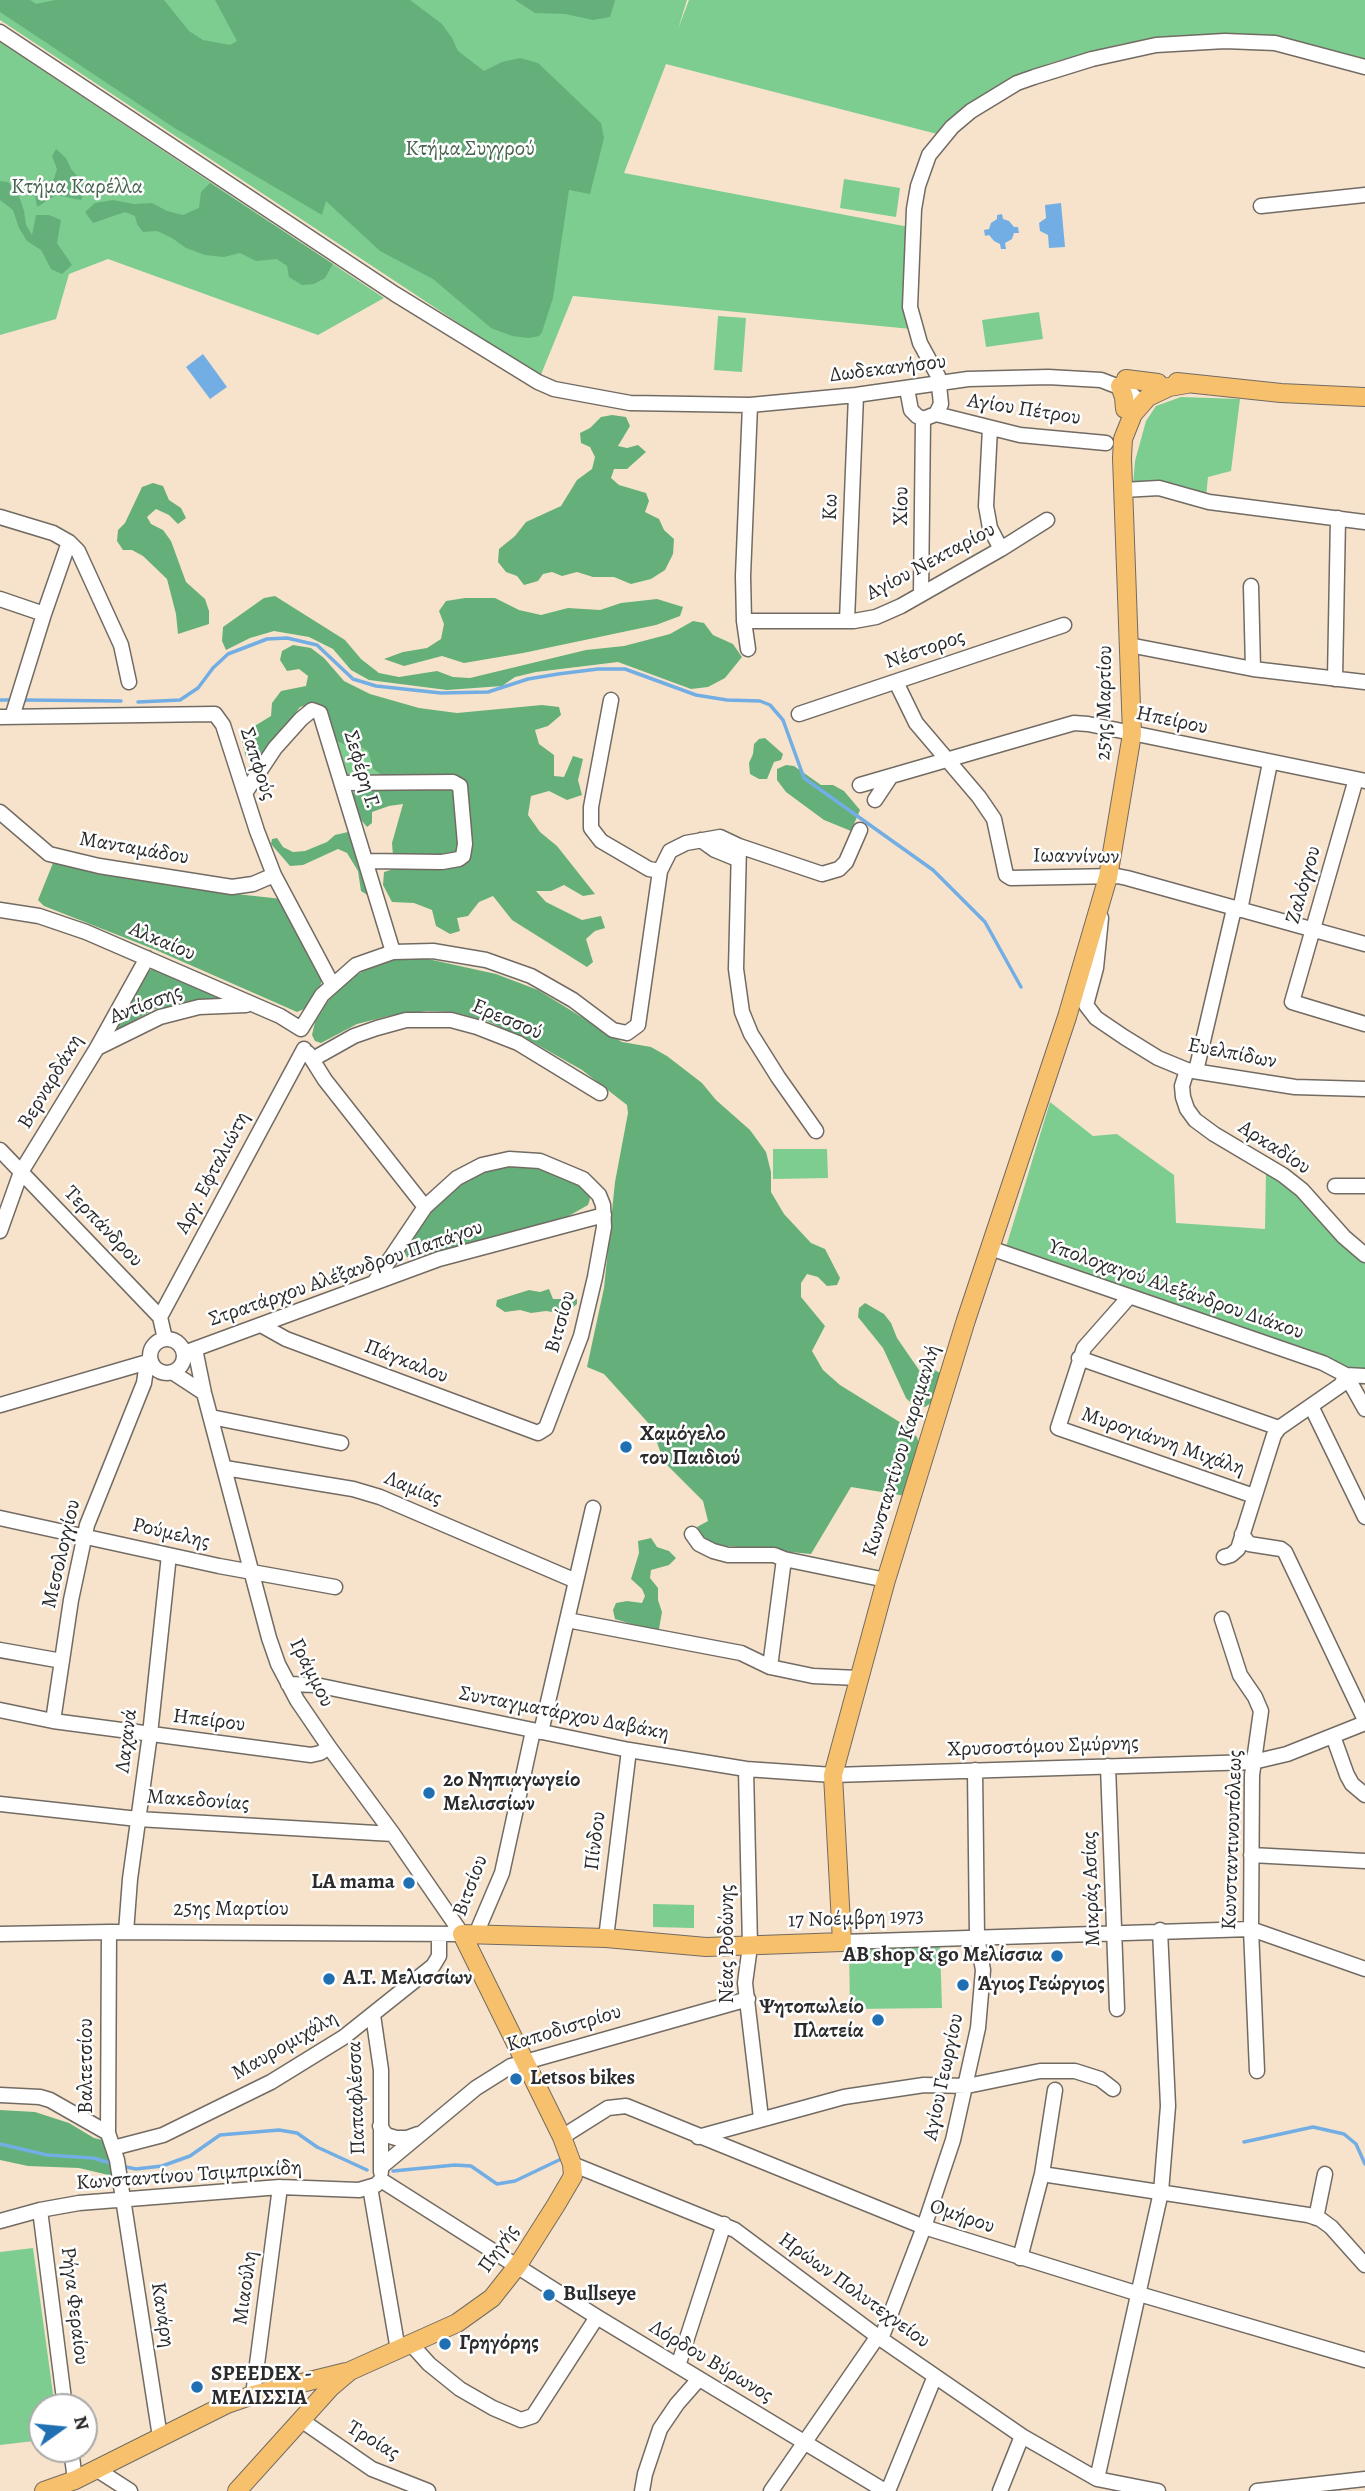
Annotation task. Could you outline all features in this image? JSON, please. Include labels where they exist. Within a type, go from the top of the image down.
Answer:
[{"type":"main road","points":[[1137,393],[1168,381],[1307,395],[1365,397]]},
{"type":"main road","name":"25ης Μαρτίου","points":[[1077,985],[1108,877],[1132,734],[1122,458],[1127,426],[1137,393]]},
{"type":"main road","name":"Κωνσταντίνου Καραμανλή","points":[[842,1941],[833,1775],[886,1580],[990,1248],[1077,985]]},
{"type":"main road","points":[[476,1934],[480,1946],[477,1964]]},
{"type":"main road","points":[[476,1934],[477,1964],[562,2137],[572,2164]]},
{"type":"main road","name":"17 Νοέμβρη 1973","points":[[476,1934],[606,1938],[706,1947],[842,1941]]},
{"type":"main road","name":"Πηγής","points":[[237,2491],[350,2371],[457,2323],[481,2307],[500,2289],[570,2182],[572,2164]]},
{"type":"main road","points":[[44,2491],[75,2480],[200,2416],[253,2395],[350,2371]]},
{"type":"main road","points":[[283,2387],[301,2393],[305,2400],[306,2408],[301,2420]]},
{"type":"street","name":"Δωδεκανήσου","points":[[0,32],[395,294],[542,384],[594,398],[630,403],[750,405],[856,395],[968,379],[1032,377],[1101,380],[1137,393]]},
{"type":"street","points":[[940,384],[919,342],[911,307],[914,209],[918,186],[929,156],[952,127],[971,111],[1017,83],[1034,76],[1092,59],[1156,45],[1225,41],[1275,43],[1365,66]]},
{"type":"street","points":[[1261,206],[1365,195]]},
{"type":"street","name":"Χίου","points":[[921,594],[925,440],[930,416],[941,404],[940,384]]},
{"type":"street","name":"Χίου","points":[[907,388],[911,410],[930,416]]},
{"type":"street","name":"Κω","points":[[847,621],[856,395]]},
{"type":"street","points":[[748,649],[743,576],[750,405]]},
{"type":"street","name":"Αγίου Πέτρου","points":[[930,416],[1020,435],[1106,443]]},
{"type":"street","points":[[990,428],[986,506],[990,528],[1001,549]]},
{"type":"street","points":[[1123,491],[1159,488],[1209,502],[1365,522]]},
{"type":"street","points":[[0,517],[53,533],[69,541],[78,551],[121,645],[129,682]]},
{"type":"street","points":[[1335,679],[1338,518]]},
{"type":"street","name":"Αγίου Νεκταρίου","points":[[744,621],[847,621],[876,617],[1001,549],[1047,520]]},
{"type":"street","points":[[6,717],[69,541]]},
{"type":"street","points":[[1251,586],[1253,669]]},
{"type":"street","points":[[0,599],[44,614]]},
{"type":"street","name":"Νέστορος","points":[[799,714],[1064,625]]},
{"type":"street","points":[[1129,645],[1253,669],[1365,682]]},
{"type":"street","name":"Ιωαννίνων","points":[[896,681],[912,718],[993,819],[1006,875],[1012,878],[1127,878],[1365,944]]},
{"type":"street","points":[[611,700],[591,807],[591,828],[601,841],[649,869],[660,871]]},
{"type":"street","name":"Σεφέρη Γ.","points":[[244,793],[275,748],[301,719],[312,710],[320,713],[393,952]]},
{"type":"street","name":"Σαπφούς","points":[[6,717],[215,714],[223,725],[274,875],[332,984]]},
{"type":"street","name":"Ηπείρου","points":[[860,785],[1074,723],[1361,780]]},
{"type":"street","name":"Αρκαδίου","points":[[1270,763],[1237,909],[1191,1071],[1182,1086],[1183,1097],[1195,1120],[1283,1175],[1302,1190],[1344,1237],[1365,1255]]},
{"type":"street","points":[[875,800],[891,776]]},
{"type":"street","name":"Ζαλόγγου","points":[[1361,780],[1312,930],[1292,1002],[1365,1024]]},
{"type":"street","points":[[342,783],[453,782],[460,786],[465,844],[463,856],[442,862],[367,861]]},
{"type":"street","name":"Μανταμάδου","points":[[0,812],[45,853],[61,857],[232,887],[253,884],[274,875]]},
{"type":"street","points":[[425,1207],[325,1080],[308,1054],[301,1029],[313,1007],[332,984],[356,964],[393,952],[433,951],[463,955],[514,970],[553,987],[612,1030],[626,1034],[638,1025],[660,871],[670,851],[686,843],[720,837],[738,853],[822,874],[839,869],[846,862],[860,830]]},
{"type":"street","points":[[738,853],[736,969],[742,1012],[751,1034],[816,1132]]},
{"type":"street","name":"Ευελπίδων","points":[[1101,906],[1098,957],[1086,1005],[1096,1018],[1158,1058],[1191,1071],[1295,1087],[1365,1090]]},
{"type":"street","name":"Αλκαίου","points":[[0,910],[64,923],[280,1016],[301,1029]]},
{"type":"street","name":"Βερναρδάκη","points":[[0,1231],[21,1172],[97,1048],[147,958]]},
{"type":"street","name":"Αντίσσης","points":[[97,1048],[143,1024],[182,1011],[214,1005],[255,1005]]},
{"type":"street","name":"Ερεσσού","points":[[308,1054],[406,1020],[451,1020],[477,1027],[518,1044],[600,1093]]},
{"type":"street","name":"Αργ. Εφταλιώτη","points":[[160,1317],[308,1054]]},
{"type":"street","name":"Τερπάνδρου","points":[[0,1150],[160,1317]]},
{"type":"street","points":[[374,1283],[425,1207],[457,1178],[482,1165],[509,1159],[540,1161],[583,1179],[599,1195],[604,1215]]},
{"type":"street","points":[[1335,1186],[1365,1186]]},
{"type":"street","name":"Στρατάρχου Αλέξανδρου Παπάγου","points":[[190,1351],[468,1250],[604,1215]]},
{"type":"street","name":"Βιτσίου","points":[[538,1433],[546,1428],[581,1335],[595,1277],[604,1215]]},
{"type":"street","name":"Υπολοχαγού Αλεξάνδρου Διάκου","points":[[990,1248],[1206,1321],[1323,1363],[1346,1375]]},
{"type":"street","points":[[1129,1297],[1084,1348],[1079,1358],[1279,1428]]},
{"type":"street","points":[[160,1317],[165,1339]]},
{"type":"street","name":"Πάγκαλου","points":[[261,1325],[286,1339],[538,1433]]},
{"type":"street","points":[[149,1362],[153,1347],[165,1339],[175,1340],[190,1351],[180,1366],[172,1372]]},
{"type":"street","name":"Γράμμου","points":[[190,1351],[211,1417],[269,1638],[288,1685],[329,1747],[393,1834],[476,1934]]},
{"type":"street","name":"Μυρογιάννη Μιχάλη","points":[[1079,1358],[1058,1428],[1254,1496]]},
{"type":"street","points":[[149,1362],[160,1371],[172,1372],[204,1393]]},
{"type":"street","points":[[0,1405],[149,1362]]},
{"type":"street","name":"Μεσολογγίου","points":[[53,1721],[61,1661],[90,1511],[144,1382],[149,1362]]},
{"type":"street","points":[[1346,1375],[1365,1376]]},
{"type":"street","points":[[1224,1557],[1238,1549],[1274,1435],[1279,1428],[1340,1385],[1346,1375]]},
{"type":"street","points":[[1346,1375],[1365,1409]]},
{"type":"street","points":[[1311,1406],[1365,1517]]},
{"type":"street","points":[[211,1417],[341,1443]]},
{"type":"street","name":"Λαμίας","points":[[225,1468],[353,1489],[380,1497],[576,1581]]},
{"type":"street","name":"Βιτσίου","points":[[476,1934],[502,1873],[593,1507]]},
{"type":"street","name":"Ρούμελης","points":[[0,1518],[252,1573],[335,1587]]},
{"type":"street","points":[[692,1534],[699,1544],[728,1555],[761,1553],[886,1580]]},
{"type":"street","points":[[1242,1534],[1249,1544],[1285,1552],[1365,1722]]},
{"type":"street","name":"Λαχανά","points":[[126,1932],[169,1555]]},
{"type":"street","points":[[770,1667],[784,1559]]},
{"type":"street","name":"Κωνσταντινουπόλεως","points":[[1222,1619],[1240,1675],[1261,1711],[1253,1762],[1251,1855],[1257,2071]]},
{"type":"street","points":[[566,1620],[731,1651],[770,1667],[813,1676],[858,1678]]},
{"type":"street","points":[[0,1650],[61,1661]]},
{"type":"street","name":"Συνταγματάρχου Δαβάκη","points":[[288,1685],[316,1685],[629,1750],[746,1769],[833,1775]]},
{"type":"street","name":"Ηπείρου","points":[[0,1710],[53,1721],[311,1755],[329,1747]]},
{"type":"street","name":"Χρυσοστόμου Σμύρνης","points":[[833,1775],[1253,1762],[1287,1754],[1365,1722]]},
{"type":"street","points":[[1333,1736],[1347,1775],[1365,1795]]},
{"type":"street","name":"Πίνδου","points":[[606,1938],[629,1750]]},
{"type":"street","name":"Μικράς Ασίας","points":[[1108,1766],[1117,2009]]},
{"type":"street","name":"Νέας Ροδώνης","points":[[746,1769],[751,1946],[745,1974],[761,2118]]},
{"type":"street","name":"Αγίου Γεωργίου","points":[[771,2491],[879,2337],[924,2227],[953,2140],[978,2028],[983,1970],[977,1937],[975,1770]]},
{"type":"street","name":"Μακεδονίας","points":[[0,1804],[138,1819],[393,1834]]},
{"type":"street","points":[[1251,1855],[1365,1861]]},
{"type":"street","name":"17 Νοέμβρη 1973","points":[[842,1941],[1251,1929],[1365,1969]]},
{"type":"street","points":[[1097,2479],[1161,2192],[1168,2106],[1160,1930]]},
{"type":"street","name":"Βαλτετσίου","points":[[109,1932],[108,2133],[115,2154],[123,2199]]},
{"type":"street","name":"25ης Μαρτίου","points":[[0,1934],[476,1934]]},
{"type":"street","name":"Μαυρομιχάλη","points":[[115,2154],[163,2135],[271,2082],[344,2037],[437,1961],[440,1950],[439,1934]]},
{"type":"street","name":"Καποδιστρίου","points":[[377,2178],[424,2131],[491,2077],[525,2060],[748,1999]]},
{"type":"street","name":"Παπαφλέσσα","points":[[373,2015],[381,2070],[377,2178],[405,2347]]},
{"type":"street","points":[[698,2137],[844,2097],[924,2085],[967,2086],[1040,2071],[1061,2070],[1089,2074],[1113,2089]]},
{"type":"street","points":[[1020,2258],[1042,2174],[1055,2090]]},
{"type":"street","points":[[0,2095],[50,2100],[108,2133]]},
{"type":"street","name":"Ομήρου","points":[[562,2137],[595,2115],[617,2105],[636,2109],[698,2137],[740,2151],[924,2227],[1365,2360]]},
{"type":"street","points":[[740,2151],[738,2134],[744,2124]]},
{"type":"street","points":[[380,2126],[386,2135],[396,2138],[407,2138],[424,2131]]},
{"type":"street","name":"Ηρώων Πολυτεχνείου","points":[[572,2164],[724,2224],[747,2238],[879,2337],[1022,2436],[1117,2488],[1158,2491]]},
{"type":"street","points":[[1042,2174],[1265,2207],[1316,2218],[1331,2227],[1365,2265]]},
{"type":"street","points":[[1316,2218],[1325,2174]]},
{"type":"street","name":"Κωνσταντίνου Τσιμπρικίδη","points":[[0,2221],[79,2203],[123,2199],[280,2187],[359,2190],[377,2178]]},
{"type":"street","name":"Λόρδου Βύρωνος","points":[[377,2178],[597,2317],[887,2491]]},
{"type":"street","name":"Μιαούλη","points":[[253,2395],[280,2187]]},
{"type":"street","name":"Κανάρη","points":[[123,2199],[160,2437]]},
{"type":"street","name":"Ρήγα Φεραίου","points":[[40,2210],[63,2393]]},
{"type":"street","points":[[678,2366],[724,2224]]},
{"type":"street","points":[[405,2347],[453,2384],[493,2408],[521,2420],[533,2416],[597,2317]]},
{"type":"street","points":[[887,2491],[935,2376]]},
{"type":"street","points":[[642,2491],[660,2429],[699,2379]]},
{"type":"street","name":"Τροίας","points":[[301,2420],[372,2469],[428,2491]]},
{"type":"street","points":[[1000,2491],[1022,2436]]},
{"type":"street","points":[[73,2463],[75,2480]]},
{"type":"street","points":[[96,2469],[130,2491]]},
{"type":"street","points":[[1257,2491],[1365,2479]]},
{"type":"green space","name":"Κτήμα Συγγρού","points":[[0,0],[687,0],[678,29],[689,0],[1365,0],[1365,62],[1261,38],[1189,35],[1121,44],[1050,63],[998,88],[937,134],[666,64],[624,173],[909,227],[911,329],[573,296],[540,377],[0,20]]},
{"type":"green space","name":"Κτήμα Συγγρού","points":[[0,0],[30,0],[36,4],[55,0],[164,0],[189,31],[203,40],[230,45],[237,41],[215,0],[410,0],[442,24],[458,51],[484,71],[502,62],[520,58],[538,63],[601,123],[604,138],[590,194],[569,190],[553,298],[542,332],[539,336],[529,338],[512,336],[491,328],[433,279],[380,251],[326,201],[322,215],[176,129],[0,12]]},
{"type":"green space","points":[[515,0],[615,1],[610,17],[593,20],[565,14],[535,13]]},
{"type":"green space","name":"Κτήμα Καρέλλα","points":[[0,42],[384,298],[318,335],[108,259],[69,274],[56,319],[0,335]]},
{"type":"green space","points":[[56,149],[87,187],[81,200],[56,195],[37,207],[35,195],[43,184],[54,179],[57,169],[52,156]]},
{"type":"green space","points":[[844,179],[900,188],[896,217],[840,208]]},
{"type":"green space","points":[[0,181],[8,182],[18,193],[26,225],[32,235],[36,215],[49,215],[61,220],[57,243],[72,265],[62,274],[51,269],[41,250],[27,241],[13,210],[0,200]]},
{"type":"green space","points":[[210,183],[333,264],[325,278],[314,284],[302,285],[289,277],[287,266],[277,259],[256,261],[240,253],[224,257],[205,255],[186,248],[157,231],[143,232],[135,216],[125,212],[93,223],[85,212],[95,203],[113,200],[134,204],[152,203],[183,215],[199,208],[201,192]]},
{"type":"green space","points":[[1039,312],[1043,339],[986,347],[982,320]]},
{"type":"green space","points":[[718,316],[746,318],[742,372],[714,370]]},
{"type":"green space","points":[[1181,397],[1240,399],[1231,471],[1208,477],[1206,497],[1133,486],[1135,461],[1146,421],[1156,406]]},
{"type":"green space","points":[[601,417],[626,417],[630,426],[618,446],[627,448],[638,445],[646,452],[627,469],[614,469],[611,478],[619,485],[646,493],[649,501],[645,512],[659,519],[664,530],[674,539],[673,554],[665,570],[651,579],[631,584],[614,577],[593,577],[577,572],[562,576],[552,572],[543,574],[538,581],[524,585],[517,576],[506,572],[498,562],[499,549],[515,536],[526,522],[561,506],[577,480],[592,469],[595,457],[590,447],[581,443],[580,433]]},
{"type":"green space","points":[[153,483],[163,486],[169,500],[181,508],[186,518],[178,524],[169,515],[156,509],[147,517],[151,524],[163,530],[171,541],[186,582],[205,599],[209,611],[209,624],[178,634],[167,579],[143,556],[132,550],[123,550],[117,541],[118,530],[125,523],[142,487]]},
{"type":"green space","points":[[275,596],[345,640],[361,659],[379,673],[399,677],[437,671],[453,677],[470,678],[586,650],[624,646],[670,634],[693,621],[704,623],[713,635],[733,644],[742,657],[725,678],[708,687],[691,689],[618,662],[536,672],[515,677],[502,686],[447,690],[369,680],[351,670],[333,649],[309,637],[274,631],[250,638],[226,650],[222,641],[223,627],[264,598]]},
{"type":"green space","points":[[495,598],[519,610],[541,615],[568,608],[600,610],[621,603],[657,599],[683,607],[680,616],[656,625],[523,653],[464,663],[442,656],[404,666],[384,659],[427,648],[441,639],[444,624],[439,611],[446,601]]},
{"type":"green space","points":[[293,645],[311,648],[324,658],[344,681],[370,694],[419,708],[457,713],[542,705],[559,707],[561,715],[548,726],[535,730],[539,744],[554,755],[554,776],[564,777],[573,756],[583,759],[578,780],[582,795],[567,800],[549,791],[531,796],[528,815],[595,894],[583,896],[564,885],[551,891],[536,891],[546,902],[582,920],[601,916],[605,928],[595,931],[586,939],[593,962],[587,967],[512,920],[493,896],[479,902],[468,916],[457,918],[460,931],[450,934],[436,926],[432,910],[414,903],[392,902],[383,885],[384,872],[394,869],[392,843],[403,804],[372,812],[372,823],[367,827],[357,815],[352,800],[354,789],[385,778],[373,769],[368,751],[336,741],[325,710],[315,703],[300,707],[272,747],[256,764],[246,757],[242,742],[243,733],[271,716],[272,703],[281,691],[306,686],[308,676],[299,669],[287,671],[280,660],[282,651]]},
{"type":"green space","points":[[765,738],[783,754],[781,760],[774,762],[767,779],[759,779],[750,774],[749,763],[754,744]]},
{"type":"green space","points":[[336,741],[368,751],[373,769],[385,778],[347,779]]},
{"type":"green space","points":[[786,765],[794,766],[821,785],[833,785],[844,791],[860,810],[851,831],[824,820],[786,792],[777,780],[777,769]]},
{"type":"green space","points":[[348,832],[353,838],[369,896],[361,891],[358,871],[347,853],[338,849],[303,865],[290,866],[271,844],[272,839],[277,838],[283,847],[293,852],[305,851],[327,842],[335,835]]},
{"type":"green space","points":[[53,863],[165,884],[282,899],[322,972],[321,984],[309,1007],[297,1012],[156,950],[44,906],[38,900]]},
{"type":"green space","points":[[395,959],[428,959],[496,974],[538,990],[622,1042],[651,1047],[667,1056],[702,1083],[716,1100],[750,1130],[766,1152],[771,1172],[771,1192],[784,1214],[811,1243],[825,1249],[840,1278],[837,1285],[827,1286],[818,1277],[807,1274],[801,1283],[801,1297],[825,1326],[812,1351],[823,1370],[840,1385],[906,1426],[917,1437],[922,1454],[906,1496],[851,1487],[811,1554],[716,1545],[704,1537],[697,1527],[708,1521],[703,1501],[664,1462],[651,1426],[604,1374],[587,1367],[604,1288],[615,1182],[628,1113],[627,1105],[582,1070],[529,1040],[487,1021],[453,1012],[427,1011],[389,1016],[357,1024],[321,1043],[315,1041],[312,1035],[315,1022],[330,998],[349,979],[376,964]]},
{"type":"green space","points":[[152,969],[219,994],[219,999],[155,1009],[115,1031],[145,974]]},
{"type":"green space","points":[[1050,1102],[1093,1136],[1117,1134],[1174,1175],[1176,1223],[1265,1229],[1266,1170],[1306,1202],[1344,1248],[1365,1261],[1365,1373],[1006,1247]]},
{"type":"green space","points":[[773,1149],[827,1149],[828,1178],[773,1179]]},
{"type":"green space","points":[[506,1166],[540,1166],[577,1183],[588,1192],[588,1205],[565,1218],[413,1258],[407,1257],[404,1252],[406,1245],[453,1187],[487,1170]]},
{"type":"green space","points":[[549,1289],[553,1299],[577,1299],[577,1304],[570,1310],[559,1313],[531,1313],[520,1310],[505,1312],[496,1306],[497,1300],[529,1290],[540,1292]]},
{"type":"green space","points":[[865,1303],[884,1314],[919,1370],[931,1368],[940,1373],[934,1401],[925,1407],[914,1406],[906,1398],[883,1348],[858,1317],[859,1308]]},
{"type":"green space","points":[[651,1538],[657,1547],[669,1551],[676,1558],[669,1565],[651,1570],[650,1578],[658,1588],[662,1612],[659,1629],[651,1630],[615,1619],[613,1610],[616,1603],[642,1603],[645,1596],[642,1589],[631,1579],[639,1553],[638,1541]]},
{"type":"green space","points":[[653,1904],[694,1905],[694,1928],[653,1927]]},
{"type":"green space","points":[[940,1945],[942,2008],[850,2009],[849,1947]]},
{"type":"green space","points":[[0,2110],[35,2112],[69,2123],[94,2138],[107,2141],[117,2177],[79,2168],[28,2166],[0,2160]]},
{"type":"green space","points":[[33,2248],[53,2393],[28,2393],[28,2442],[0,2445],[0,2252]]},
{"type":"water","points":[[1061,203],[1065,247],[1049,248],[1048,235],[1040,231],[1039,223],[1046,218],[1045,205]]},
{"type":"water","points":[[1002,214],[1003,219],[1018,227],[1019,233],[1014,233],[1012,239],[1005,243],[1006,249],[1001,249],[1000,244],[989,235],[985,236],[984,230],[989,229],[997,215]]},
{"type":"water","points":[[203,354],[227,387],[210,399],[186,367]]},
{"type":"waterway","points":[[138,702],[180,700],[198,688],[228,654],[267,639],[287,638],[317,645],[353,679],[376,686],[441,693],[488,692],[528,679],[598,669],[625,669],[696,695],[760,701],[770,705],[783,720],[804,778],[933,870],[985,922],[1021,987]]},
{"type":"waterway","points":[[0,700],[11,700]]},
{"type":"waterway","points":[[25,700],[121,701]]},
{"type":"waterway","points":[[1244,2142],[1313,2127],[1344,2134],[1356,2144],[1365,2164]]},
{"type":"waterway","points":[[121,2166],[136,2169],[162,2166],[190,2156],[220,2135],[279,2130],[297,2133],[317,2147],[367,2170]]},
{"type":"waterway","points":[[0,2144],[47,2155],[93,2158],[114,2164]]},
{"type":"waterway","points":[[393,2171],[471,2166],[497,2184],[515,2181],[559,2160]]},
{"type":"place","name":"Χαμόγελο του Παιδιού","points":[[626,1447]]},
{"type":"place","name":"2ο Νηπιαγωγείο Μελισσίων","points":[[429,1793]]},
{"type":"place","name":"LA mama","points":[[409,1883]]},
{"type":"place","name":"AB shop & go Μελίσσια","points":[[1057,1956]]},
{"type":"place","name":"Α.Τ. Μελισσίων","points":[[329,1979]]},
{"type":"place","name":"Άγιος Γεώργιος","points":[[963,1985]]},
{"type":"place","name":"Ψητοπωλείο Πλατεία","points":[[878,2020]]},
{"type":"place","name":"Letsos bikes","points":[[516,2079]]},
{"type":"place","name":"Bullseye","points":[[549,2295]]},
{"type":"place","name":"Γρηγόρης","points":[[445,2344]]},
{"type":"place","name":"SPEEDEX - ΜΕΛΙΣΣΙΑ","points":[[197,2387]]}]
